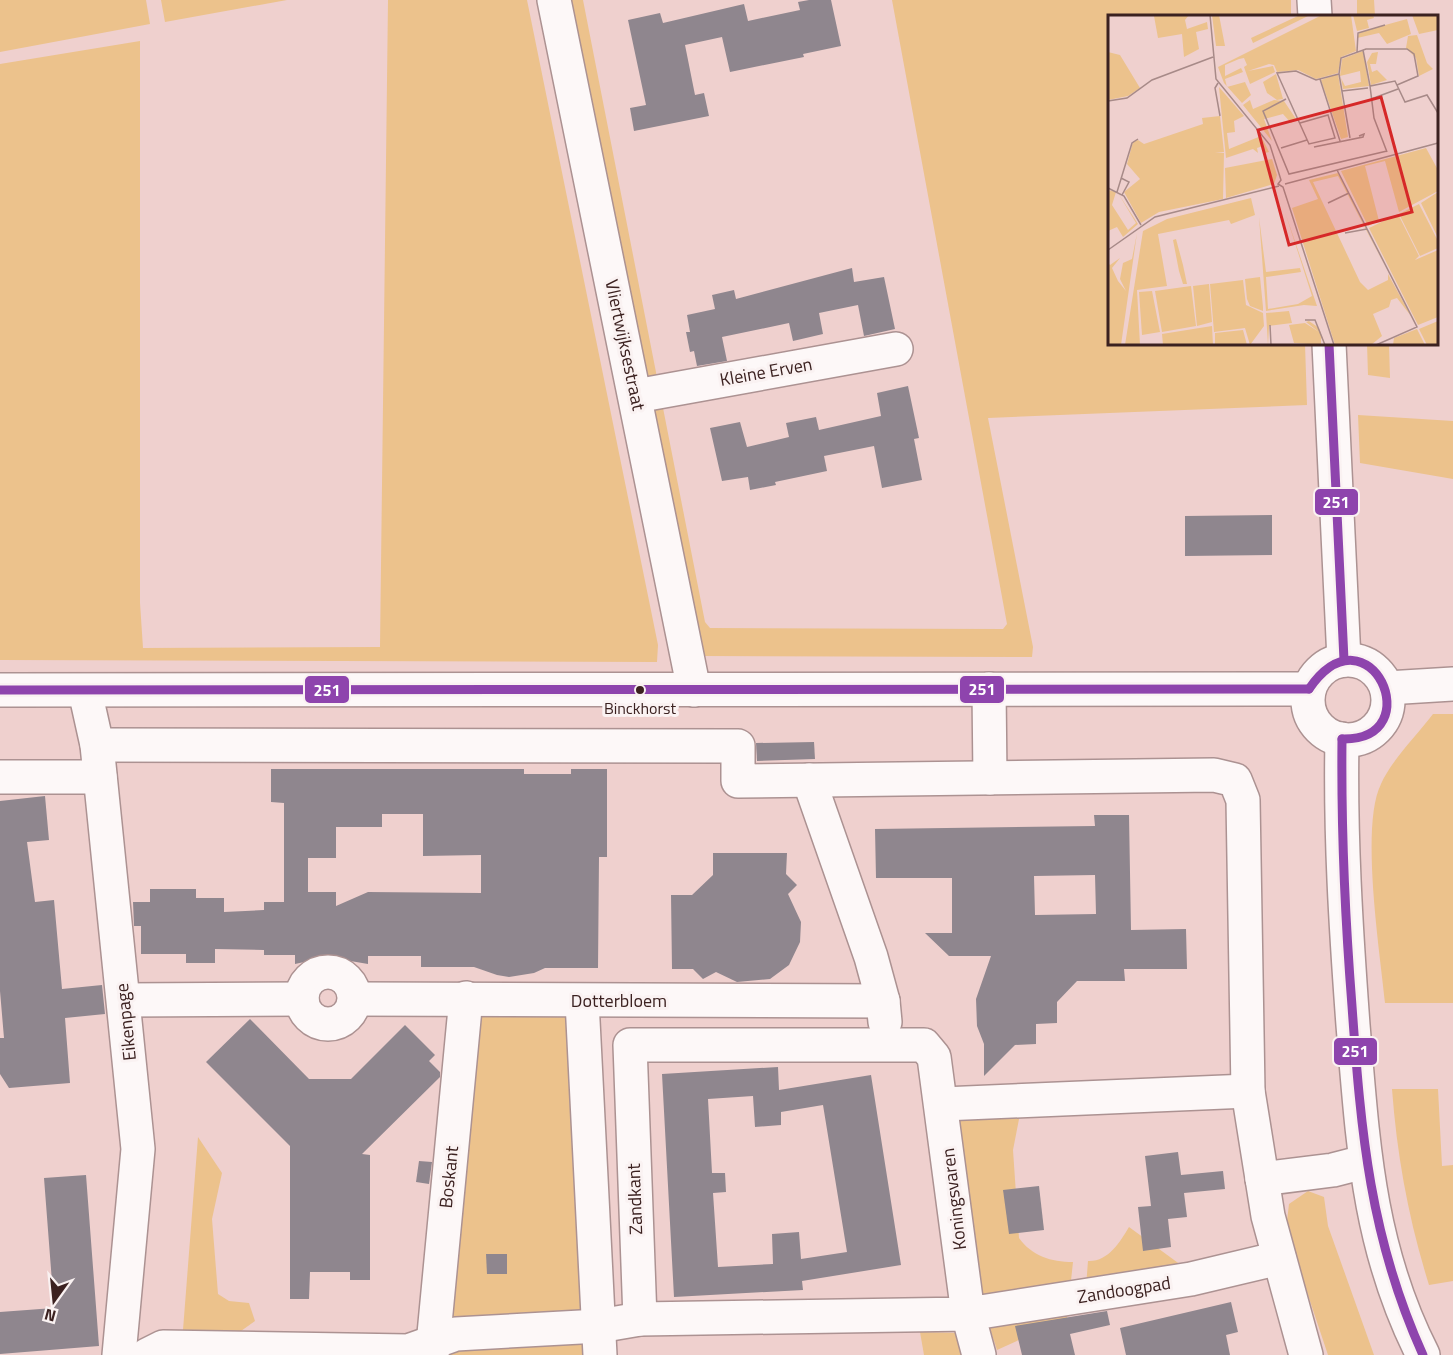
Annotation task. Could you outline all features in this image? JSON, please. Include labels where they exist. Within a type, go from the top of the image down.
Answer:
[{"type":"street","name":"Vliertwijksestraat","points":[[554,0],[694,690]]},
{"type":"street","points":[[1329,345],[1344,660]]},
{"type":"street","name":"Kleine Erven","points":[[636,396],[896,349]]},
{"type":"street","points":[[1344,660],[1362,662],[1378,672],[1387,688],[1388,702],[1385,715],[1378,727],[1355,740],[1342,740],[1328,734],[1317,724],[1310,711],[1309,689],[1322,669],[1344,660]]},
{"type":"street","points":[[1387,688],[1453,684]]},
{"type":"street","points":[[989,689],[990,778]]},
{"type":"street","points":[[0,690],[1309,689]]},
{"type":"street","name":"Eikenpage","points":[[85,691],[99,761],[138,1149],[120,1355]]},
{"type":"street","points":[[1342,740],[1346,935],[1364,1162],[1379,1240],[1404,1317],[1423,1355]]},
{"type":"street","points":[[0,777],[99,761],[738,746],[738,781],[1214,775],[1235,780],[1243,800],[1248,1091],[1268,1216],[1306,1355]]},
{"type":"street","points":[[809,780],[871,957],[883,1001],[888,1045]]},
{"type":"street","name":"Dotterbloem","points":[[124,1000],[302,999],[306,983],[320,972],[337,973],[350,982],[355,999],[883,1001]]},
{"type":"street","name":"Boskant","points":[[433,1349],[466,998]]},
{"type":"street","points":[[582,1001],[599,1340]]},
{"type":"street","name":"Zandkant","points":[[640,1319],[630,1045],[924,1045]]},
{"type":"street","name":"Koningsvaren","points":[[924,1045],[934,1057],[943,1104],[968,1314],[979,1355]]},
{"type":"street","points":[[943,1104],[1248,1091]]},
{"type":"street","points":[[1262,1179],[1333,1170],[1364,1162]]},
{"type":"street","name":"Zandoogpad","points":[[968,1314],[1191,1279],[1279,1258]]},
{"type":"street","points":[[147,1355],[163,1347],[408,1351],[433,1349],[456,1334],[599,1340],[640,1319],[968,1314]]},
{"type":"shaded area","points":[[0,0],[146,0],[150,24],[0,52]]},
{"type":"shaded area","points":[[161,0],[287,0],[165,22]]},
{"type":"shaded area","points":[[388,0],[527,0],[658,645],[657,662],[0,660],[0,64],[140,41],[140,603],[143,648],[380,647]]},
{"type":"shaded area","points":[[564,0],[583,0],[705,622],[710,628],[1003,629],[1007,624],[892,0],[1291,0],[1291,15],[1108,15],[1108,345],[1305,345],[1307,405],[988,418],[1033,647],[1032,657],[701,656]]},
{"type":"shaded area","points":[[1357,0],[1374,0],[1375,15],[1357,15]]},
{"type":"shaded area","points":[[1367,345],[1389,345],[1390,378],[1368,375]]},
{"type":"shaded area","points":[[1358,415],[1453,421],[1453,479],[1360,463]]},
{"type":"shaded area","points":[[1433,714],[1453,714],[1453,1003],[1385,1003],[1373,890],[1372,829],[1375,803],[1385,775]]},
{"type":"shaded area","points":[[570,1012],[592,1355],[441,1355],[477,1013]]},
{"type":"shaded area","points":[[1392,1089],[1438,1089],[1442,1166],[1453,1165],[1453,1281],[1429,1285],[1415,1237],[1405,1188]]},
{"type":"shaded area","points":[[956,1111],[1020,1114],[1013,1150],[1019,1238],[1036,1254],[1057,1261],[1073,1262],[1067,1318],[997,1350],[981,1301]]},
{"type":"shaded area","points":[[198,1137],[222,1173],[212,1219],[218,1294],[229,1301],[249,1303],[255,1321],[241,1331],[183,1330]]},
{"type":"shaded area","points":[[1308,1191],[1324,1197],[1328,1226],[1374,1355],[1328,1355],[1286,1229],[1289,1204]]},
{"type":"shaded area","points":[[1129,1227],[1185,1268],[1085,1300],[1088,1261],[1107,1255]]},
{"type":"shaded area","points":[[920,1332],[960,1333],[966,1355],[924,1355]]},
{"type":"building","points":[[831,0],[841,46],[803,54],[804,57],[730,72],[722,37],[685,45],[695,95],[704,93],[709,116],[634,131],[630,108],[646,105],[628,20],[660,13],[663,23],[744,4],[748,21],[800,10],[798,2]]},
{"type":"building","points":[[852,268],[854,282],[884,277],[895,329],[864,336],[858,305],[819,313],[823,334],[793,341],[789,323],[722,337],[727,361],[697,366],[694,351],[690,352],[686,332],[690,332],[687,315],[715,309],[712,295],[734,290],[736,299]]},
{"type":"building","points":[[908,386],[919,438],[914,439],[922,480],[882,488],[874,446],[824,456],[827,471],[775,482],[776,485],[750,490],[748,477],[722,481],[710,428],[740,422],[747,447],[789,437],[786,423],[816,417],[819,430],[881,416],[877,393]]},
{"type":"building","points":[[1272,515],[1272,555],[1185,556],[1185,516]]},
{"type":"building","points":[[814,742],[815,759],[757,761],[756,743]]},
{"type":"building","points":[[271,769],[524,769],[524,774],[571,774],[571,769],[607,769],[607,857],[599,857],[598,968],[545,968],[534,973],[509,977],[474,967],[421,967],[421,956],[368,956],[368,964],[327,957],[295,964],[295,955],[264,955],[264,950],[215,949],[215,963],[186,963],[186,954],[141,954],[141,926],[134,926],[133,902],[150,902],[150,889],[196,889],[196,898],[224,898],[224,912],[264,910],[264,902],[284,902],[284,803],[271,802]],"holes":[[[382,814],[423,814],[423,856],[481,855],[481,893],[368,892],[336,906],[336,892],[308,892],[308,858],[336,858],[336,827],[382,827]]]},
{"type":"building","points":[[45,796],[49,840],[27,842],[35,902],[54,900],[62,989],[102,985],[105,1014],[65,1018],[70,1083],[9,1088],[0,1074],[0,1038],[4,1038],[0,991],[0,801]]},
{"type":"building","points":[[1094,815],[1129,815],[1131,930],[1186,929],[1187,969],[1124,969],[1125,981],[1077,981],[1057,1002],[1057,1023],[1036,1024],[1036,1044],[1015,1045],[984,1076],[984,1044],[977,1026],[976,999],[991,956],[949,956],[925,933],[952,933],[952,878],[876,878],[875,829],[1095,826]],"holes":[[[1095,875],[1096,914],[1035,915],[1034,876]]]},
{"type":"building","points":[[713,853],[787,853],[786,874],[797,885],[788,894],[801,922],[800,942],[789,965],[770,979],[737,982],[716,972],[703,979],[693,969],[672,969],[671,895],[692,895],[713,875]]},
{"type":"building","points":[[250,1019],[309,1079],[351,1079],[405,1025],[435,1055],[429,1061],[440,1072],[440,1077],[362,1154],[370,1155],[370,1280],[350,1280],[350,1272],[310,1272],[309,1299],[290,1299],[290,1146],[206,1062]]},
{"type":"building","points":[[778,1067],[779,1090],[871,1075],[901,1265],[802,1281],[803,1290],[674,1297],[662,1074]],"holes":[[[753,1096],[755,1127],[781,1125],[781,1112],[823,1105],[847,1252],[801,1259],[799,1232],[772,1234],[773,1264],[718,1267],[713,1193],[726,1192],[725,1173],[712,1173],[708,1099]]]},
{"type":"building","points":[[1178,1152],[1181,1175],[1223,1171],[1225,1189],[1184,1193],[1187,1217],[1168,1219],[1171,1247],[1143,1251],[1138,1207],[1151,1206],[1145,1156]]},
{"type":"building","points":[[419,1161],[432,1162],[429,1184],[416,1182]]},
{"type":"building","points":[[86,1175],[99,1346],[0,1354],[0,1312],[54,1308],[44,1178]]},
{"type":"building","points":[[1039,1186],[1044,1230],[1009,1234],[1003,1190]]},
{"type":"building","points":[[486,1254],[507,1254],[507,1274],[487,1274]]},
{"type":"building","points":[[1231,1302],[1238,1332],[1226,1335],[1230,1355],[1126,1355],[1120,1328]]},
{"type":"building","points":[[1107,1311],[1110,1325],[1070,1334],[1075,1355],[1022,1355],[1015,1326]]},
{"type":"transit line","name":"251","points":[[1329,345],[1344,660]]},
{"type":"transit line","name":"251","points":[[1309,689],[1331,666],[1352,660],[1370,667],[1382,682],[1387,701],[1383,720],[1369,734],[1342,739]]},
{"type":"transit line","name":"251","points":[[0,690],[1309,689]]},
{"type":"transit line","name":"251","points":[[1342,739],[1347,939],[1364,1141],[1380,1227],[1391,1269],[1405,1312],[1423,1355]]},
{"type":"place","name":"Binckhorst","points":[[640,690]]}]
